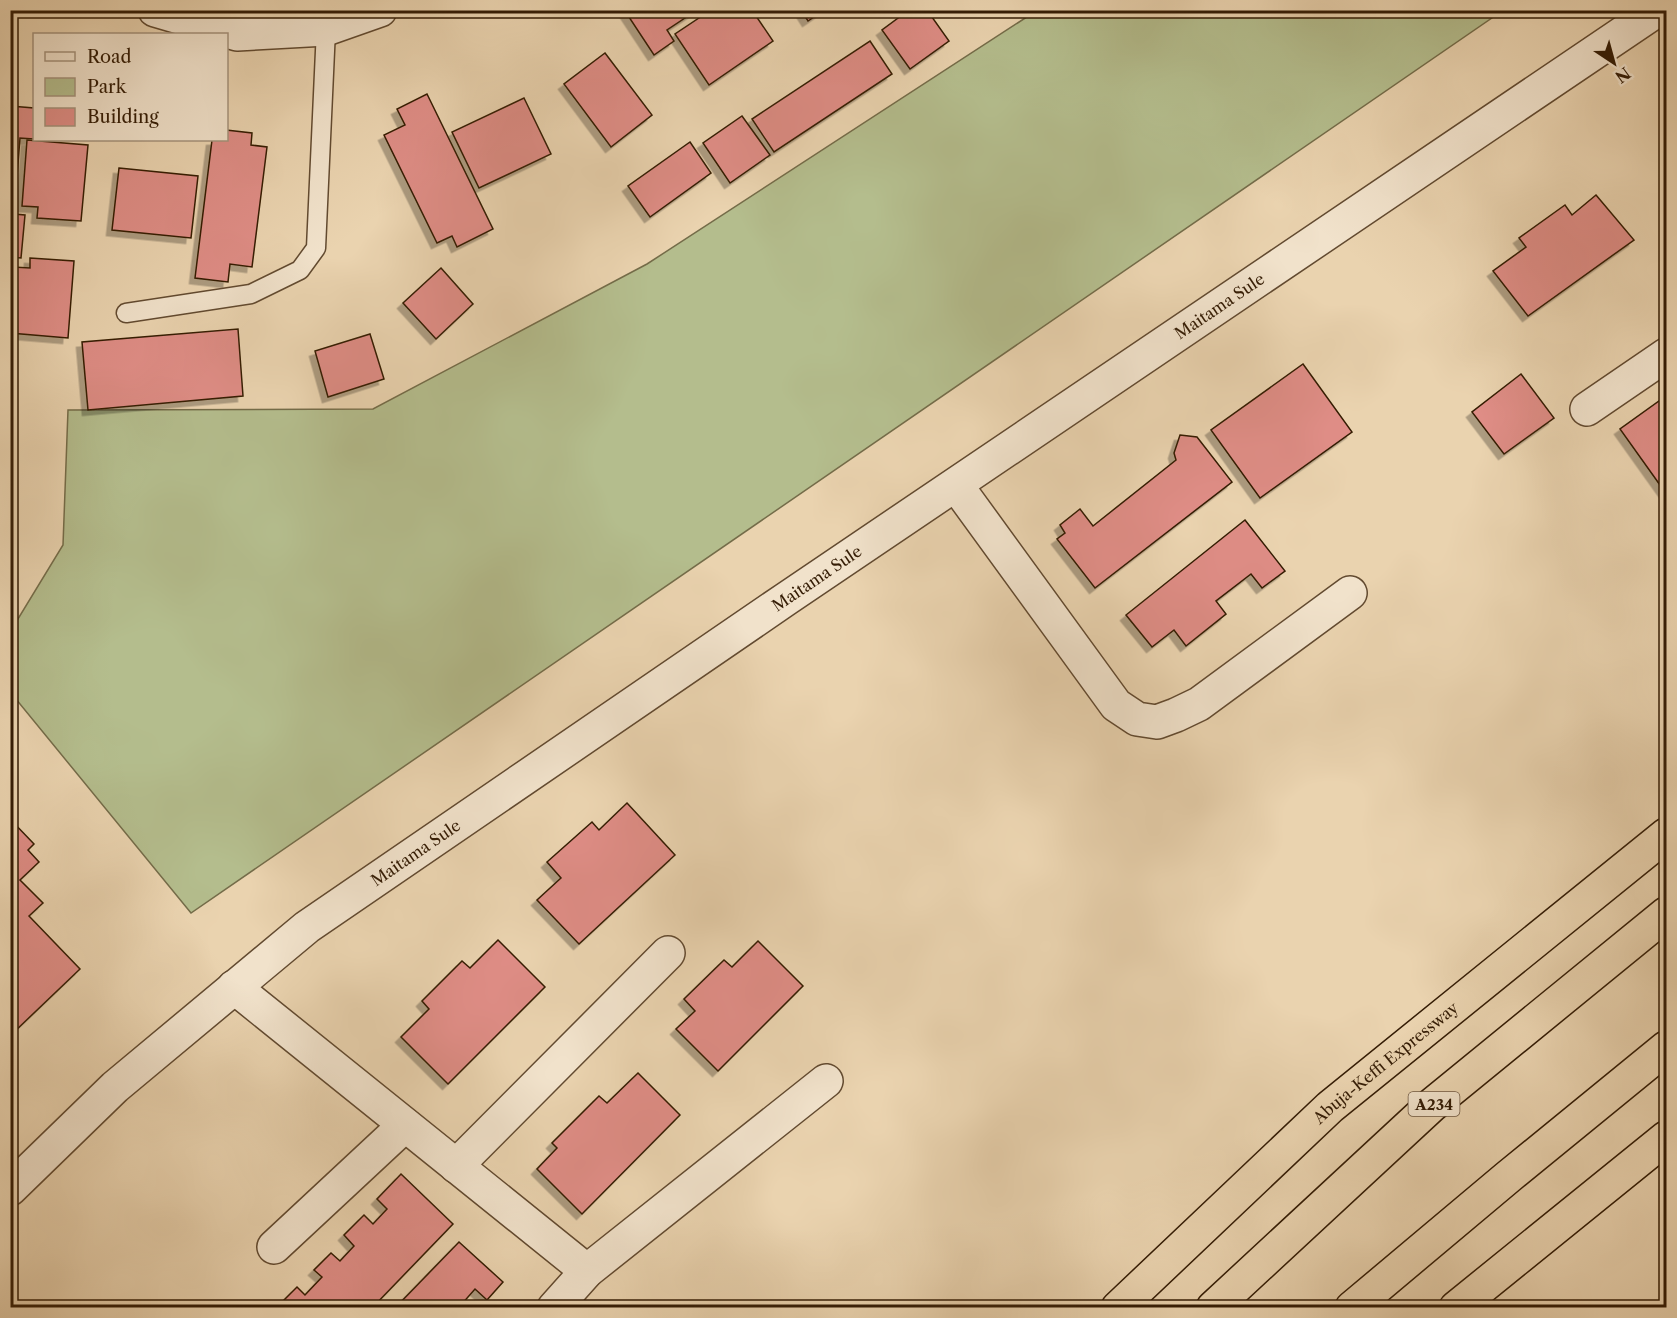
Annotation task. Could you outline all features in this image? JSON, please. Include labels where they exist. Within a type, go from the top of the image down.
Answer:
[{"type":"highway","name":"Abuja-Keffi Expressway","points":[[1118,1308],[1330,1107],[1666,835]]},
{"type":"highway","name":"A234","points":[[1213,1308],[1432,1105],[1666,915]]},
{"type":"highway","points":[[1352,1308],[1498,1184],[1666,1048]]},
{"type":"highway","points":[[1456,1308],[1666,1138]]},
{"type":"street","points":[[155,10],[237,34],[326,29],[380,10]]},
{"type":"street","name":"Maitama Sule","points":[[10,1189],[115,1087],[307,927],[1657,10]]},
{"type":"street","points":[[1587,409],[1666,355]]},
{"type":"street","points":[[956,485],[1116,705],[1137,719],[1157,722],[1176,716],[1199,704],[1350,593]]},
{"type":"street","points":[[456,1166],[668,952]]},
{"type":"street","points":[[234,987],[587,1271]]},
{"type":"street","points":[[554,1308],[587,1271],[826,1081]]},
{"type":"street","points":[[274,1247],[405,1125]]},
{"type":"lane","points":[[126,313],[251,294],[300,270],[316,248],[326,29]]},
{"type":"green space","points":[[1036,11],[1502,11],[191,913],[11,693],[10,632],[63,545],[68,410],[373,409],[647,264]]},
{"type":"building","points":[[697,10],[667,30],[674,41],[654,55],[625,11]]},
{"type":"building","points":[[711,10],[752,10],[773,41],[709,85],[675,34]]},
{"type":"building","points":[[801,10],[824,10],[808,21]]},
{"type":"building","points":[[909,10],[927,10],[949,41],[910,69],[882,30]]},
{"type":"building","points":[[870,41],[892,74],[774,152],[752,119]]},
{"type":"building","points":[[605,53],[652,115],[611,147],[564,84]]},
{"type":"building","points":[[427,94],[493,229],[457,247],[452,236],[437,243],[384,135],[405,125],[397,109]]},
{"type":"building","points":[[524,98],[551,154],[479,188],[452,132]]},
{"type":"building","points":[[10,106],[33,108],[33,139],[20,138],[14,214],[25,215],[21,258],[10,257]]},
{"type":"building","points":[[742,116],[770,155],[730,183],[703,143]]},
{"type":"building","points":[[228,130],[252,133],[251,145],[267,147],[252,267],[230,264],[228,282],[195,278],[212,141],[228,141]]},
{"type":"building","points":[[27,140],[88,145],[81,221],[37,218],[38,207],[22,206]]},
{"type":"building","points":[[690,142],[711,173],[650,217],[628,186]]},
{"type":"building","points":[[119,168],[198,176],[191,238],[112,230]]},
{"type":"building","points":[[1596,195],[1634,240],[1528,316],[1493,271],[1526,247],[1519,238],[1565,205],[1572,215]]},
{"type":"building","points":[[30,258],[74,261],[68,338],[10,333],[13,267],[30,268]]},
{"type":"building","points":[[441,268],[473,304],[436,339],[403,303]]},
{"type":"building","points":[[238,329],[243,396],[88,410],[82,342]]},
{"type":"building","points":[[370,334],[384,379],[328,397],[315,351]]},
{"type":"building","points":[[1303,364],[1352,432],[1260,498],[1211,430]]},
{"type":"building","points":[[1521,374],[1554,418],[1504,454],[1472,412]]},
{"type":"building","points":[[1666,396],[1666,491],[1665,492],[1620,429]]},
{"type":"building","points":[[1180,435],[1197,437],[1232,482],[1095,588],[1057,539],[1065,533],[1060,525],[1080,509],[1093,526],[1176,460],[1174,453]]},
{"type":"building","points":[[1245,520],[1285,571],[1262,588],[1251,574],[1216,601],[1226,614],[1186,646],[1174,630],[1152,647],[1126,615]]},
{"type":"building","points":[[627,803],[675,855],[579,944],[537,900],[561,878],[547,862],[592,822],[599,830]]},
{"type":"building","points":[[10,819],[34,844],[28,850],[39,862],[20,880],[43,903],[29,916],[80,969],[12,1034],[10,1032]]},
{"type":"building","points":[[498,940],[545,987],[448,1084],[401,1037],[429,1009],[422,1001],[462,961],[470,968]]},
{"type":"building","points":[[758,941],[803,986],[718,1071],[676,1029],[695,1011],[684,999],[724,960],[732,967]]},
{"type":"building","points":[[638,1073],[680,1115],[582,1214],[537,1169],[557,1148],[552,1143],[599,1096],[607,1103]]},
{"type":"building","points":[[401,1174],[453,1224],[372,1308],[283,1308],[280,1304],[297,1287],[305,1295],[322,1277],[314,1270],[331,1253],[340,1261],[354,1246],[344,1235],[364,1215],[373,1224],[387,1209],[377,1199]]},
{"type":"building","points":[[459,1242],[503,1282],[487,1300],[475,1289],[460,1306],[463,1308],[395,1308]]}]
